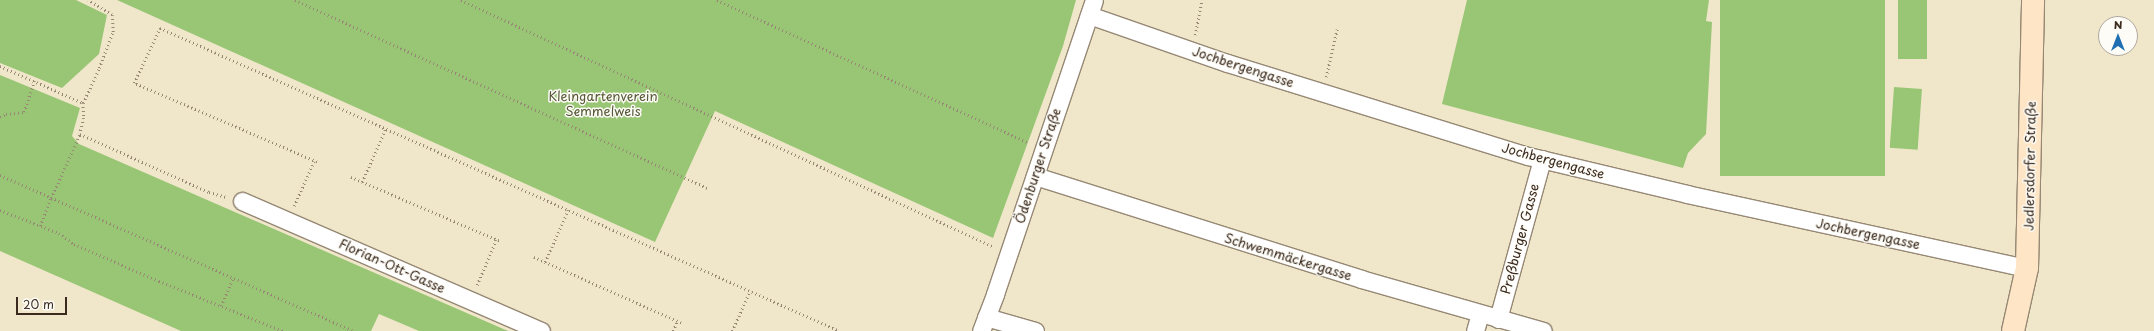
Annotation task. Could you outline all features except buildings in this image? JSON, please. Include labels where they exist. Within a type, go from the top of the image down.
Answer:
[{"type":"street","name":"Jedlersdorfer Straße","points":[[2013,331],[2033,0]]},
{"type":"street","name":"Ödenburger Straße","points":[[983,324],[1009,254],[1091,8]]},
{"type":"street","name":"Jochbergengasse","points":[[1091,8],[1192,50],[1322,93],[1542,159],[1687,194],[2018,266]]},
{"type":"street","name":"Preßburger Gasse","points":[[1498,319],[1542,159]]},
{"type":"street","name":"Schwemmäckergasse","points":[[1035,176],[1251,246],[1480,314],[1543,331]]},
{"type":"street","name":"Florian-Ott-Gasse","points":[[242,201],[541,331]]},
{"type":"street","points":[[1475,331],[1480,314]]},
{"type":"street","points":[[983,324],[1035,331]]},
{"type":"path","points":[[40,226],[80,134],[84,118],[83,103],[113,32],[112,15],[88,0]]},
{"type":"path","points":[[296,0],[706,188]]},
{"type":"path","points":[[461,0],[1009,254]]},
{"type":"path","points":[[717,0],[1043,149]]},
{"type":"path","points":[[1192,50],[1202,0]]},
{"type":"path","points":[[288,221],[315,161],[134,83],[160,28],[840,331]]},
{"type":"path","points":[[1322,93],[1337,29]]},
{"type":"path","points":[[0,66],[83,103]]},
{"type":"path","points":[[0,118],[6,114],[24,112],[34,81]]},
{"type":"path","points":[[362,182],[386,128]]},
{"type":"path","points":[[80,134],[209,192],[242,201]]},
{"type":"path","points":[[0,175],[353,331]]},
{"type":"path","points":[[351,177],[498,241],[471,300]]},
{"type":"path","points":[[0,210],[59,233],[81,247],[284,331]]},
{"type":"path","points":[[545,262],[568,210]]},
{"type":"path","points":[[534,257],[682,323]]},
{"type":"path","points":[[221,306],[232,278]]},
{"type":"path","points":[[732,331],[750,291]]},
{"type":"path","points":[[673,331],[678,321]]},
{"type":"green space","points":[[0,0],[76,0],[107,15],[99,54],[62,88],[0,63]]},
{"type":"green space","name":"Kleingartenverein Semmelweis","points":[[117,0],[1076,0],[1063,46],[993,238],[715,111],[655,242]]},
{"type":"green space","points":[[1467,0],[1709,0],[1706,21],[1712,22],[1706,134],[1688,153],[1683,168],[1442,104]]},
{"type":"green space","points":[[1720,0],[1885,0],[1885,176],[1720,176]]},
{"type":"green space","points":[[1898,0],[1927,0],[1927,59],[1898,59]]},
{"type":"green space","points":[[0,75],[80,108],[72,136],[79,144],[508,331],[419,331],[379,314],[371,331],[181,331],[0,251]]},
{"type":"green space","points":[[1894,87],[1922,89],[1918,150],[1890,148]]}]
